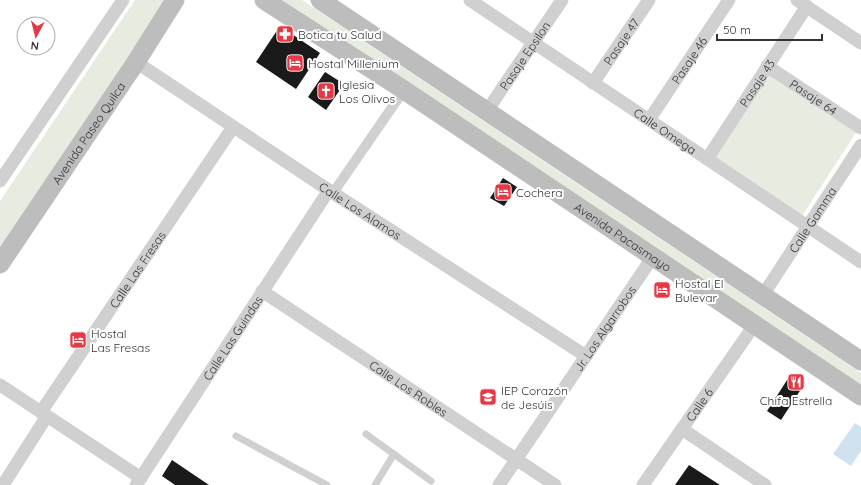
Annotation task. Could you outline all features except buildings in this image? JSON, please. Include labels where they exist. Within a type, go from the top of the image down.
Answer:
[{"type":"main road","name":"Avenida Paseo Quilca","points":[[0,264],[136,62],[175,0]]},
{"type":"main road","name":"Avenida Pacasmayo","points":[[264,0],[404,90],[648,265],[755,324],[861,396]]},
{"type":"main road","points":[[320,0],[861,361]]},
{"type":"street","points":[[0,181],[123,0]]},
{"type":"street","name":"Pasaje Epsilon","points":[[487,111],[562,0]]},
{"type":"street","name":"Pasaje 47","points":[[593,83],[649,0]]},
{"type":"street","name":"Pasaje 46","points":[[650,120],[729,0]]},
{"type":"street","name":"Calle Omega","points":[[475,1],[593,83],[861,262]]},
{"type":"street","points":[[802,3],[861,43]]},
{"type":"street","name":"Pasaje 43","points":[[707,159],[767,66],[802,3]]},
{"type":"street","name":"Calle Los Alamos","points":[[136,62],[331,192],[586,356]]},
{"type":"street","name":"Pasaje 64","points":[[767,66],[861,128]]},
{"type":"street","name":"Calle Las Guindas","points":[[138,481],[262,292],[404,90]]},
{"type":"street","name":"Calle Las Fresas","points":[[3,485],[44,414],[233,127]]},
{"type":"street","name":"Calle Gamma","points":[[762,295],[861,145]]},
{"type":"street","name":"Jr. Los Algarrobos","points":[[499,485],[648,265]]},
{"type":"street","name":"Calle Los Robles","points":[[262,292],[555,485]]},
{"type":"street","name":"Calle 6","points":[[643,485],[755,324]]},
{"type":"street","points":[[0,385],[44,414],[138,481]]},
{"type":"street","points":[[682,429],[765,485]]},
{"type":"lane","points":[[366,434],[431,481]]},
{"type":"lane","points":[[236,436],[327,485]]},
{"type":"lane","points":[[375,485],[394,454]]},
{"type":"shaded area","points":[[135,0],[166,0],[0,249],[0,201]]},
{"type":"shaded area","points":[[275,0],[302,0],[861,373],[861,389]]},
{"type":"shaded area","points":[[767,70],[857,131],[802,216],[712,156]]},
{"type":"water","points":[[855,423],[861,427],[861,451],[851,466],[833,454]]},
{"type":"place","name":"Botica tu Salud","points":[[285,34]]},
{"type":"place","name":"Hostal Millenium","points":[[295,63]]},
{"type":"place","name":"Iglesia Los Olivos","points":[[326,91]]},
{"type":"place","name":"Cochera","points":[[503,192]]},
{"type":"place","name":"Hostal El Bulevar","points":[[662,290]]},
{"type":"place","name":"Hostal Las Fresas","points":[[78,340]]},
{"type":"place","name":"Chifa Estrella","points":[[796,382]]},
{"type":"place","name":"IEP Corazón de Jesúis","points":[[488,397]]}]
